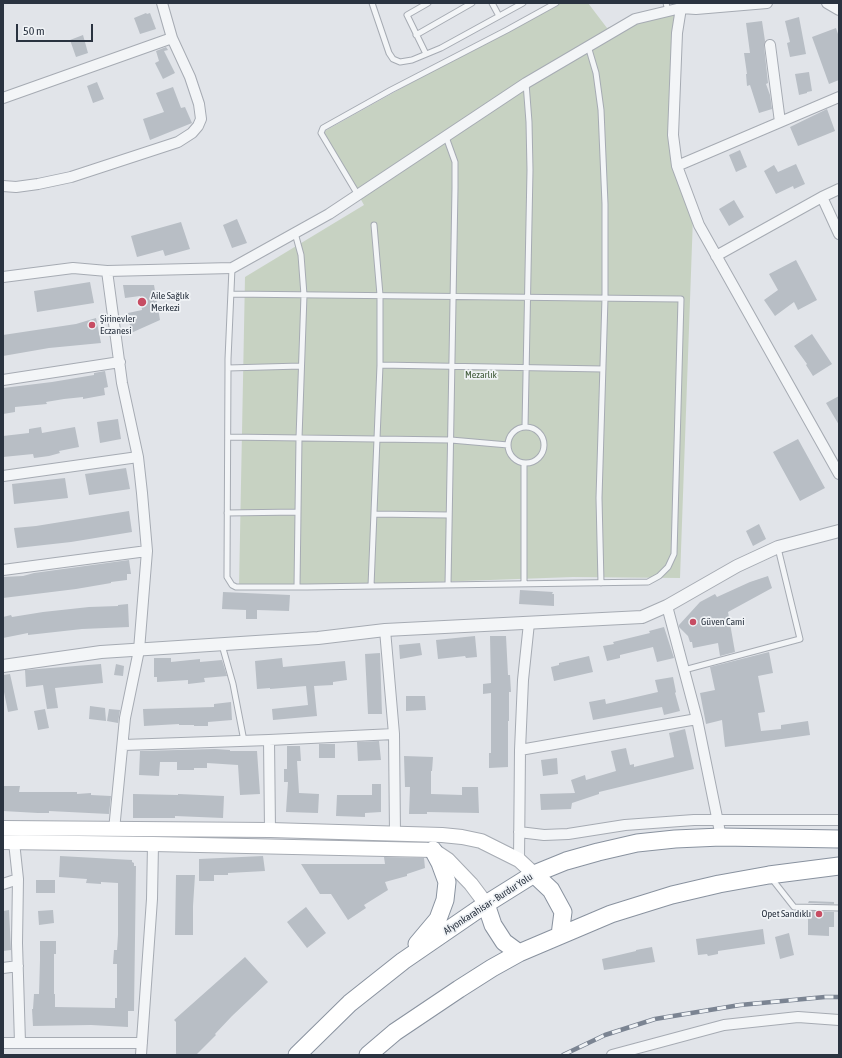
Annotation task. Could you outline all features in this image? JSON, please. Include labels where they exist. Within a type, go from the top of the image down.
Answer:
[{"type":"highway","name":"Afyonkarahisar - Burdur Yolu","points":[[297,1055],[350,1003],[403,961],[486,904],[534,874],[572,859],[637,843],[675,839],[721,838],[839,839]]},
{"type":"highway","points":[[403,961],[438,919],[444,900],[446,882],[440,864],[433,850]]},
{"type":"highway","points":[[368,1055],[395,1032],[426,1010],[485,972],[519,953],[611,914],[672,895],[769,875],[839,866]]},
{"type":"highway","points":[[534,874],[551,890],[563,912],[560,935]]},
{"type":"highway","points":[[486,904],[493,925],[504,942],[519,953]]},
{"type":"main road","points":[[3,828],[270,830],[442,835],[481,841],[519,860],[534,874]]},
{"type":"main road","points":[[9,842],[433,850],[448,860],[471,884],[486,904]]},
{"type":"street","points":[[3,186],[16,187],[71,177],[178,142],[192,133],[198,126],[201,119],[199,104],[190,77],[172,38],[162,3]]},
{"type":"street","points":[[3,278],[73,268],[107,271],[232,268],[329,214],[526,84],[634,19],[667,7],[680,8],[767,3]]},
{"type":"street","points":[[827,3],[839,10]]},
{"type":"street","points":[[680,8],[677,34],[673,135],[677,166],[699,225],[839,474]]},
{"type":"street","points":[[3,98],[172,38]]},
{"type":"street","points":[[770,45],[780,122]]},
{"type":"street","points":[[677,166],[839,97]]},
{"type":"street","points":[[716,256],[839,189]]},
{"type":"street","points":[[822,197],[839,234]]},
{"type":"street","points":[[107,271],[122,383],[138,457],[147,551],[139,650],[125,718],[114,830]]},
{"type":"street","points":[[3,380],[120,362]]},
{"type":"street","points":[[3,476],[138,457]]},
{"type":"street","points":[[3,666],[101,652],[318,638],[385,630],[642,617],[668,606],[737,566],[778,547],[839,531]]},
{"type":"street","points":[[3,570],[147,551]]},
{"type":"street","points":[[668,606],[697,719],[721,838]]},
{"type":"street","points":[[519,860],[520,750],[523,680],[529,623]]},
{"type":"street","points":[[385,630],[394,734],[395,834]]},
{"type":"street","points":[[520,750],[697,719]]},
{"type":"street","points":[[123,745],[394,734]]},
{"type":"street","points":[[269,740],[270,830]]},
{"type":"street","points":[[519,832],[556,835],[645,823],[718,820],[839,820]]},
{"type":"street","points":[[9,842],[18,879],[20,1043]]},
{"type":"street","points":[[141,1055],[152,899],[153,844]]},
{"type":"street","points":[[3,884],[18,879]]},
{"type":"street","points":[[3,968],[18,966]]},
{"type":"street","points":[[612,1055],[724,1025],[798,1017],[839,1020]]},
{"type":"street","points":[[3,1043],[142,1043]]},
{"type":"lane","points":[[372,3],[389,53],[393,58],[400,62],[412,60],[441,48],[523,3]]},
{"type":"lane","points":[[426,54],[407,15],[428,3]]},
{"type":"lane","points":[[416,34],[472,3]]},
{"type":"lane","points":[[492,3],[499,16]]},
{"type":"lane","points":[[358,194],[321,133],[323,128],[391,90],[556,3]]},
{"type":"lane","points":[[588,46],[596,72],[601,110],[605,204],[605,298],[599,498],[600,583]]},
{"type":"lane","points":[[524,427],[530,170],[529,122],[526,84]]},
{"type":"lane","points":[[446,137],[455,162],[448,585]]},
{"type":"lane","points":[[371,586],[380,365],[380,295],[374,225]]},
{"type":"lane","points":[[295,233],[301,255],[304,295],[299,438],[297,587]]},
{"type":"lane","points":[[231,294],[681,299],[674,554],[668,567],[648,582],[297,587],[236,587],[232,585],[227,577],[227,513],[228,368],[232,268]]},
{"type":"lane","points":[[380,365],[603,369]]},
{"type":"lane","points":[[228,368],[301,366]]},
{"type":"lane","points":[[524,427],[535,429],[539,432],[545,446],[541,456],[538,459],[533,462],[524,463],[515,459],[511,455],[508,445],[511,435],[515,431],[524,427]]},
{"type":"lane","points":[[228,437],[451,440],[508,445]]},
{"type":"lane","points":[[524,463],[524,584]]},
{"type":"lane","points":[[227,513],[298,512]]},
{"type":"lane","points":[[374,514],[449,515]]},
{"type":"lane","points":[[684,670],[800,639],[778,547]]},
{"type":"lane","points":[[222,644],[233,684],[244,741]]},
{"type":"lane","points":[[769,875],[794,907],[839,908]]},
{"type":"green space","name":"Mezarlık","points":[[554,3],[588,3],[607,28],[678,4],[671,135],[693,217],[680,578],[573,577],[297,587],[239,587],[245,277],[364,205],[323,132]]},
{"type":"building","points":[[150,13],[156,29],[140,34],[134,18]]},
{"type":"building","points":[[799,17],[806,54],[790,57],[787,43],[790,42],[785,21]]},
{"type":"building","points":[[762,21],[768,83],[766,84],[770,95],[772,109],[759,113],[750,85],[747,86],[744,53],[750,53],[746,23]]},
{"type":"building","points":[[836,28],[839,37],[839,80],[829,84],[812,37]]},
{"type":"building","points":[[83,35],[88,53],[76,57],[70,40]]},
{"type":"building","points":[[166,47],[168,50],[164,51],[175,73],[163,79],[155,63],[159,61],[156,51]]},
{"type":"building","points":[[809,72],[812,91],[799,95],[795,74]]},
{"type":"building","points":[[97,82],[104,99],[93,103],[87,86]]},
{"type":"building","points":[[173,87],[181,108],[185,107],[192,123],[150,140],[143,119],[164,112],[156,93]]},
{"type":"building","points":[[827,109],[835,131],[798,146],[790,127]]},
{"type":"building","points":[[740,150],[747,167],[736,172],[729,155]]},
{"type":"building","points":[[796,164],[805,184],[794,189],[793,186],[776,194],[764,171],[774,165],[778,172]]},
{"type":"building","points":[[734,200],[744,217],[729,226],[719,209]]},
{"type":"building","points":[[237,219],[247,243],[232,248],[223,225]]},
{"type":"building","points":[[181,222],[190,249],[165,256],[163,250],[137,257],[131,236]]},
{"type":"building","points":[[796,260],[817,300],[798,310],[794,302],[775,316],[764,300],[778,290],[769,274]]},
{"type":"building","points":[[90,282],[94,303],[37,312],[34,291]]},
{"type":"building","name":"Aile Sağlık Merkezi","points":[[123,285],[154,285],[160,320],[131,333],[128,313],[142,310],[140,296],[125,298]]},
{"type":"building","points":[[96,318],[101,343],[49,348],[3,356],[3,335],[76,324]]},
{"type":"building","points":[[812,334],[832,364],[813,376],[806,365],[807,364],[794,346]]},
{"type":"building","points":[[105,371],[108,387],[104,388],[105,395],[83,399],[83,397],[64,399],[46,402],[47,404],[15,407],[15,412],[3,414],[3,388],[94,375],[94,373]]},
{"type":"building","points":[[839,396],[839,425],[826,403]]},
{"type":"building","points":[[118,419],[121,439],[100,443],[97,422]]},
{"type":"building","points":[[41,427],[42,433],[75,427],[79,447],[59,451],[60,453],[49,456],[34,458],[33,454],[3,457],[3,436],[29,433],[29,429]]},
{"type":"building","points":[[798,439],[825,488],[800,501],[773,452]]},
{"type":"building","points":[[126,468],[130,489],[89,495],[85,474]]},
{"type":"building","points":[[65,478],[68,498],[14,504],[12,484]]},
{"type":"building","points":[[129,511],[132,532],[71,542],[17,548],[14,528],[36,526]]},
{"type":"building","points":[[759,524],[766,539],[753,546],[746,531]]},
{"type":"building","points":[[129,560],[131,574],[127,574],[127,580],[76,589],[3,598],[3,577],[23,576],[34,573]]},
{"type":"building","points":[[768,576],[772,588],[728,612],[735,652],[720,656],[718,643],[693,648],[692,642],[690,642],[688,636],[679,627],[679,625],[700,602],[715,594],[717,597],[750,582]]},
{"type":"building","points":[[520,590],[553,592],[554,606],[519,604]]},
{"type":"building","points":[[223,592],[290,595],[289,611],[257,610],[257,619],[246,619],[246,610],[222,609]]},
{"type":"building","points":[[128,604],[129,627],[82,629],[28,635],[28,633],[3,638],[3,617]]},
{"type":"building","points":[[664,627],[674,658],[657,662],[653,647],[620,655],[620,658],[607,661],[603,646],[650,633],[649,631]]},
{"type":"building","points":[[475,636],[477,657],[466,658],[465,656],[438,659],[436,640]]},
{"type":"building","points":[[490,636],[506,636],[508,675],[510,675],[511,692],[509,692],[508,767],[489,768],[489,753],[491,753],[491,693],[483,694],[483,684],[491,683]]},
{"type":"building","points":[[420,643],[422,655],[400,659],[399,645]]},
{"type":"building","points":[[769,652],[773,673],[758,676],[765,712],[758,713],[761,731],[781,729],[781,725],[808,721],[810,735],[725,747],[722,720],[706,724],[700,693],[715,690],[710,667]]},
{"type":"building","points":[[380,653],[382,714],[368,714],[365,654]]},
{"type":"building","points":[[589,656],[593,672],[554,681],[551,667],[559,665],[559,663]]},
{"type":"building","points":[[154,658],[171,658],[171,662],[200,659],[200,662],[222,660],[227,676],[204,678],[205,682],[188,684],[188,680],[157,682],[157,677],[154,677]]},
{"type":"building","points":[[282,658],[283,667],[345,661],[347,680],[333,682],[333,685],[314,686],[317,716],[273,720],[272,709],[308,705],[306,686],[257,689],[255,661]]},
{"type":"building","points":[[101,664],[103,683],[55,688],[58,708],[47,709],[43,685],[26,687],[25,670]]},
{"type":"building","points":[[116,664],[124,666],[123,676],[114,675]]},
{"type":"building","points":[[10,674],[18,710],[8,712],[3,692],[3,675]]},
{"type":"building","points":[[673,677],[675,693],[680,711],[664,715],[662,707],[593,720],[589,702],[605,699],[606,704],[658,692],[655,680]]},
{"type":"building","points":[[406,696],[425,696],[426,710],[406,711]]},
{"type":"building","points":[[231,702],[232,720],[208,722],[208,726],[179,724],[144,726],[143,709],[214,707],[214,704]]},
{"type":"building","points":[[90,706],[105,708],[106,721],[89,719]]},
{"type":"building","points":[[45,709],[49,728],[38,730],[34,711]]},
{"type":"building","points":[[109,709],[120,710],[118,723],[107,721]]},
{"type":"building","points":[[685,729],[694,769],[599,792],[599,794],[572,803],[571,809],[541,810],[540,794],[575,793],[571,780],[585,775],[586,780],[616,771],[611,751],[626,748],[630,765],[634,764],[634,767],[674,757],[669,733]]},
{"type":"building","points":[[379,741],[381,760],[358,761],[357,742]]},
{"type":"building","points":[[319,744],[335,744],[335,758],[319,758]]},
{"type":"building","points":[[287,746],[300,746],[301,761],[297,761],[299,793],[319,794],[318,813],[286,812],[288,782],[284,782],[284,769],[287,769]]},
{"type":"building","points":[[215,749],[230,751],[257,751],[260,794],[240,795],[238,765],[207,763],[207,768],[177,770],[177,762],[160,762],[159,776],[139,775],[140,751]]},
{"type":"building","points":[[404,756],[433,757],[431,771],[431,794],[462,795],[462,787],[478,787],[479,813],[427,812],[427,814],[409,814],[410,787],[405,787]]},
{"type":"building","points":[[557,758],[558,774],[543,776],[541,760]]},
{"type":"building","points":[[372,784],[381,784],[381,812],[365,813],[365,817],[336,816],[337,795],[372,795]]},
{"type":"building","points":[[3,786],[20,786],[19,792],[77,792],[77,794],[91,793],[91,795],[111,796],[109,814],[49,811],[49,813],[38,813],[3,811]]},
{"type":"building","points":[[133,794],[224,796],[223,818],[175,816],[175,818],[133,818]]},
{"type":"building","points":[[60,856],[132,860],[134,866],[136,866],[134,1011],[128,1011],[128,1027],[91,1025],[33,1026],[32,1009],[34,994],[39,994],[40,941],[56,941],[56,954],[54,954],[55,1007],[115,1008],[115,998],[117,998],[117,964],[113,964],[114,950],[117,950],[118,935],[118,883],[86,883],[87,879],[59,877]]},
{"type":"building","points":[[263,856],[265,871],[214,875],[214,881],[199,881],[199,859]]},
{"type":"building","points":[[384,857],[424,858],[425,868],[407,874],[407,876],[385,882],[388,890],[364,905],[366,908],[348,920],[331,894],[320,894],[301,864],[385,864]]},
{"type":"building","points":[[176,875],[195,875],[193,935],[175,935]]},
{"type":"building","points":[[36,880],[55,880],[55,893],[36,893]]},
{"type":"building","points":[[809,901],[834,902],[834,904],[808,903]]},
{"type":"building","points":[[306,907],[326,933],[307,948],[287,922]]},
{"type":"building","points":[[9,910],[11,950],[3,951],[3,911]]},
{"type":"building","points":[[53,910],[54,923],[39,925],[38,911]]},
{"type":"building","points":[[808,911],[834,912],[834,927],[829,927],[829,936],[808,935]]},
{"type":"building","points":[[763,929],[765,944],[718,951],[718,954],[708,956],[707,954],[698,955],[696,939]]},
{"type":"building","points":[[789,933],[794,955],[780,959],[775,937]]},
{"type":"building","points":[[652,947],[655,962],[604,970],[602,959]]},
{"type":"building","points":[[245,957],[268,982],[232,1016],[196,1055],[176,1055],[176,1022],[174,1020]]},
{"type":"railway","points":[[563,1055],[605,1035],[655,1019],[740,1005],[839,997]]},
{"type":"place","name":"Aile Sağlık Merkezi","points":[[142,302]]},
{"type":"place","name":"Şirinevler Eczanesi","points":[[92,325]]},
{"type":"place","name":"Güven Cami","points":[[693,622]]},
{"type":"place","name":"Opet Sandıklı","points":[[819,914]]}]
